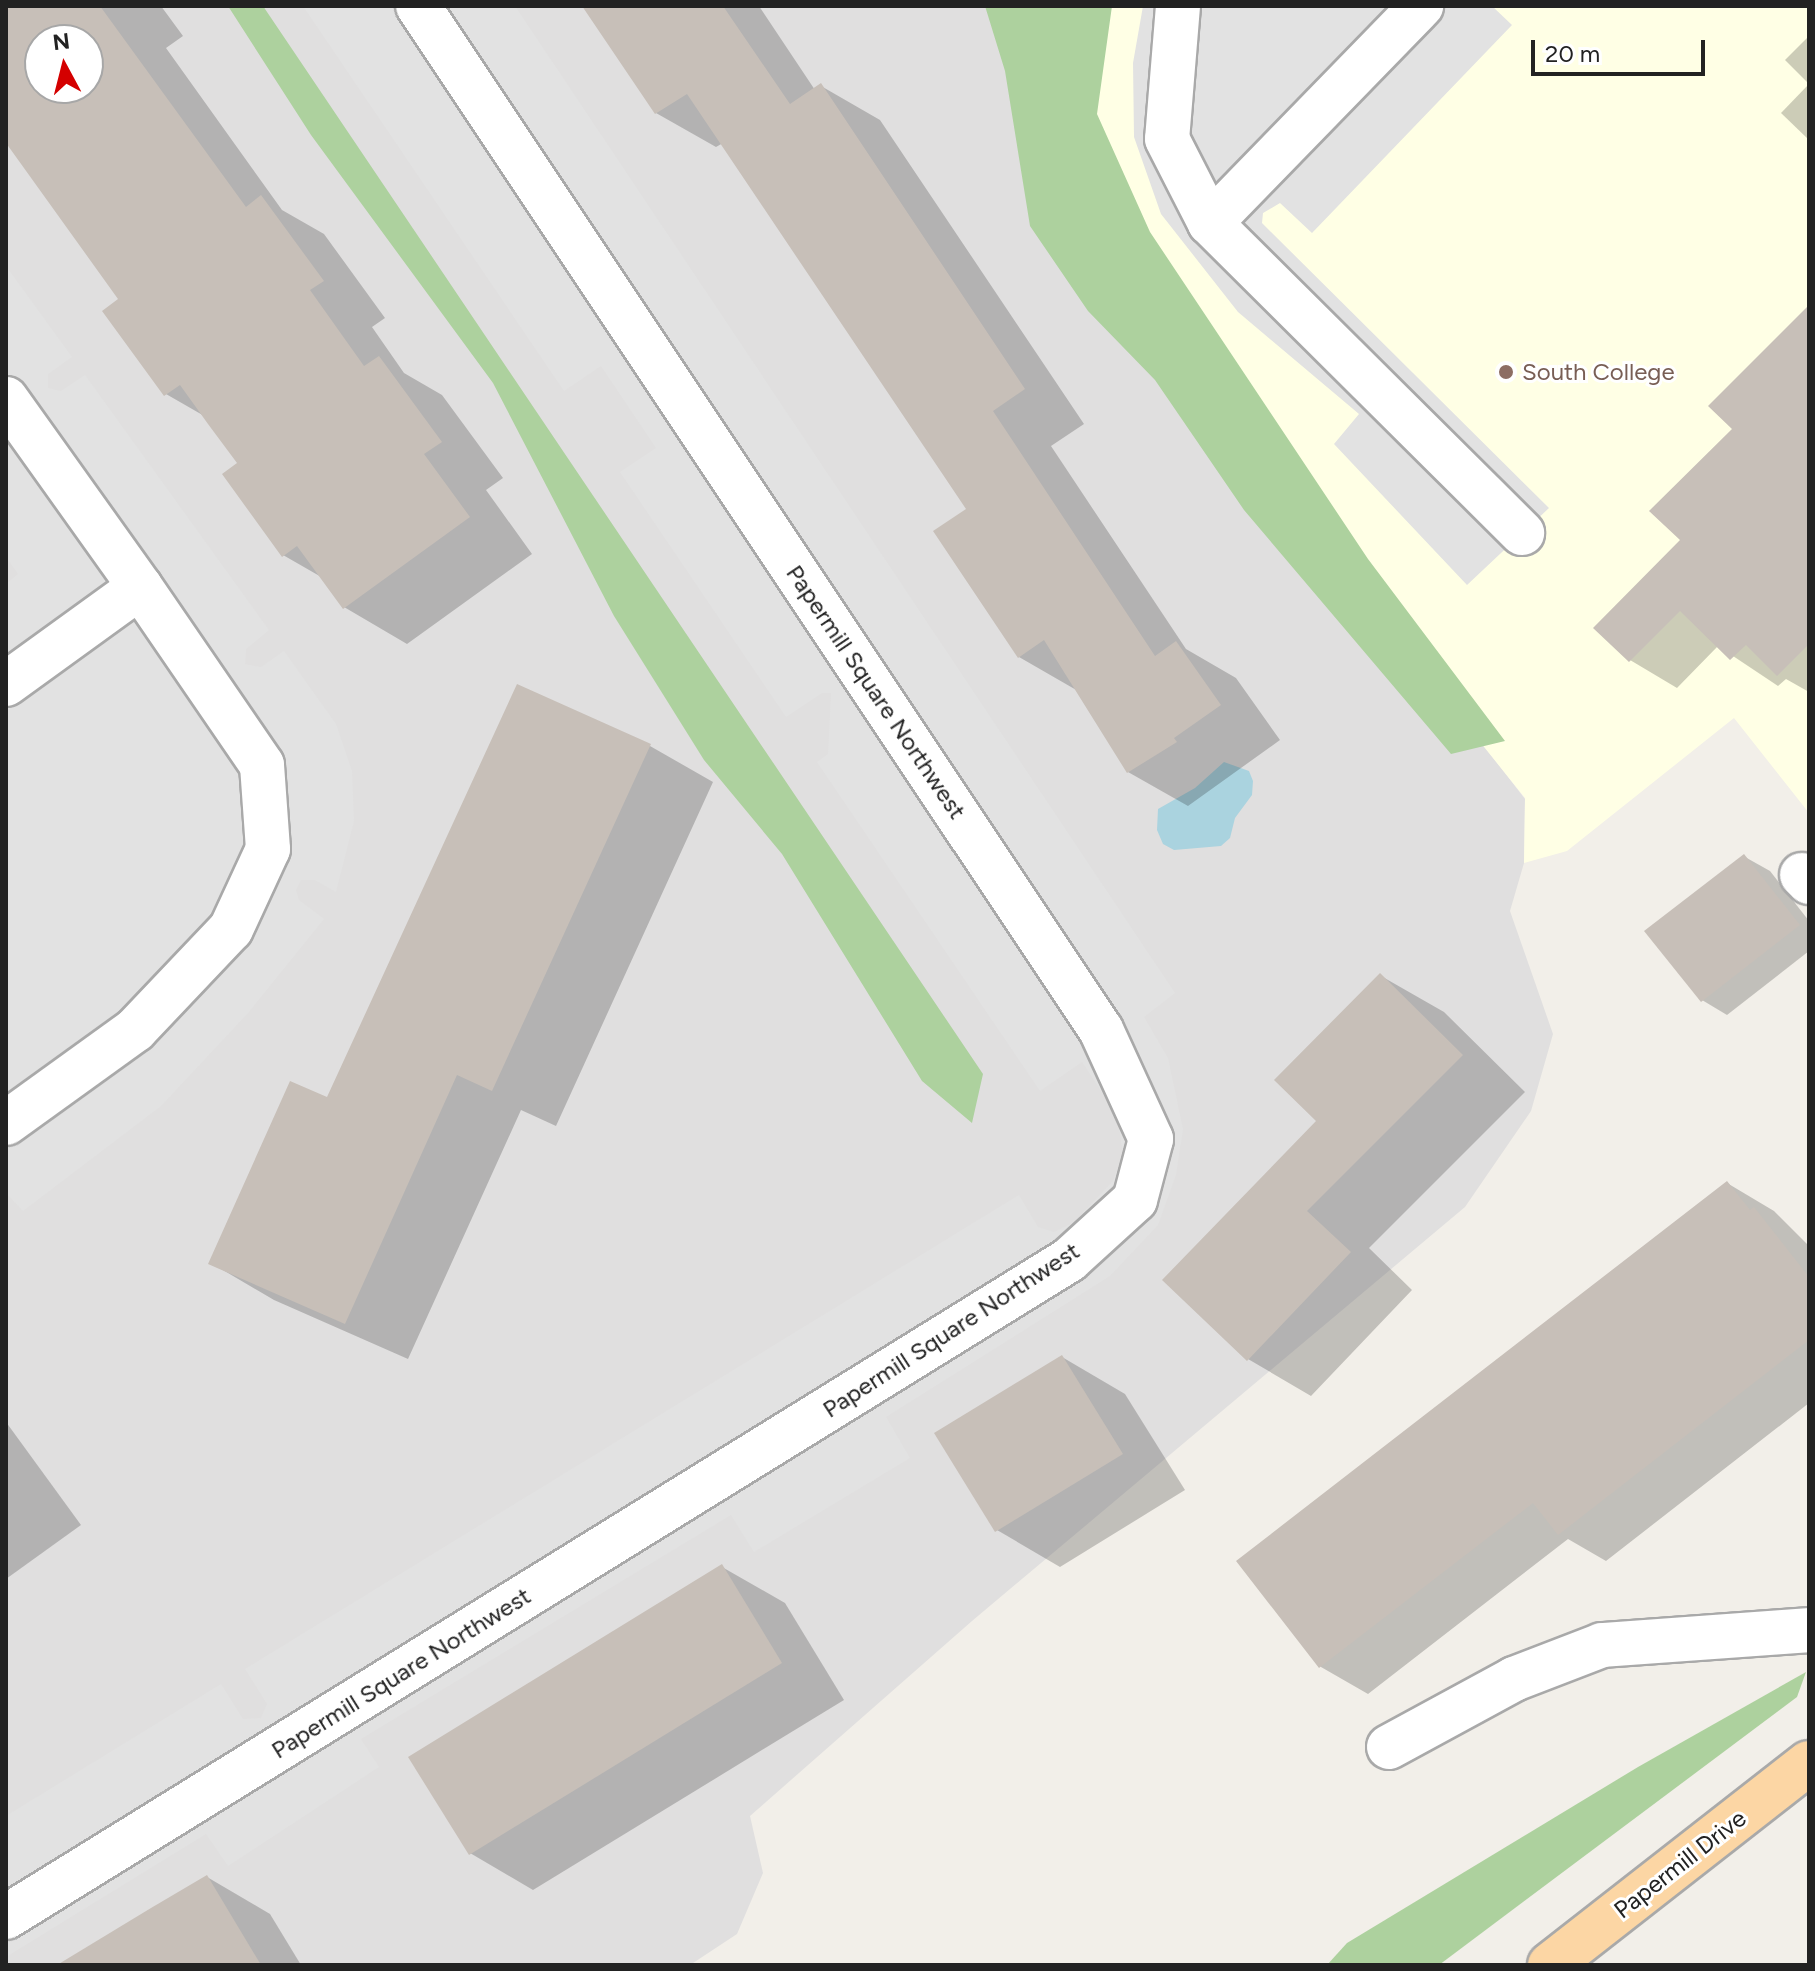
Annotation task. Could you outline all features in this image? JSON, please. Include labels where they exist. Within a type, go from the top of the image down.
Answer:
[{"type":"main road","name":"Papermill Drive","points":[[1550,1965],[1809,1763]]},
{"type":"street","name":"Papermill Square Northwest","points":[[6,1917],[1069,1260],[1135,1200],[1151,1139],[1101,1030],[418,6]]},
{"type":"street","points":[[1178,6],[1167,139],[1210,223],[1522,533]]},
{"type":"street","points":[[1210,223],[1421,6]]},
{"type":"street","points":[[6,399],[262,765],[268,849],[231,929],[135,1030],[6,1123]]},
{"type":"street","points":[[6,684],[140,587]]},
{"type":"street","points":[[1389,1747],[1514,1679],[1602,1645],[1809,1630]]},
{"type":"shaded area","points":[[6,6],[1028,6],[1413,654],[1525,799],[1524,863],[1510,911],[1553,1034],[1531,1111],[1465,1207],[972,1621],[750,1816],[763,1873],[737,1934],[690,1965],[6,1965]]},
{"type":"shaded area","points":[[303,6],[515,6],[1175,993],[1144,1017],[1168,1058],[1183,1129],[1176,1175],[1158,1225],[1110,1276],[886,1417],[910,1458],[754,1552],[731,1515],[361,1739],[379,1767],[228,1866],[206,1834],[6,1957],[6,1816],[221,1684],[243,1719],[261,1718],[267,1704],[245,1669],[1019,1195],[1038,1227],[1054,1232],[1073,1223],[1113,1181],[1123,1154],[1117,1115],[1082,1062],[1040,1091],[817,762],[828,754],[831,693],[822,693],[786,717],[620,472],[656,448],[601,366],[564,391]]},
{"type":"shaded area","name":"South College","points":[[1028,6],[1809,6],[1809,813],[1734,718],[1567,851],[1524,863],[1525,798],[1261,469]]},
{"type":"shaded area","points":[[1143,6],[1492,6],[1512,25],[1312,233],[1280,203],[1263,213],[1262,223],[1549,508],[1467,585],[1334,444],[1359,414],[1238,312],[1161,214],[1134,137],[1133,63]]},
{"type":"shaded area","points":[[6,266],[72,357],[48,374],[48,388],[61,391],[85,375],[269,630],[246,649],[245,664],[261,667],[284,651],[336,724],[352,771],[354,821],[336,892],[315,880],[301,880],[296,890],[299,900],[324,919],[248,1013],[161,1106],[23,1211],[6,1193],[6,584],[18,574],[6,557]]},
{"type":"green space","points":[[228,6],[263,6],[983,1074],[972,1123],[922,1081],[782,854],[704,760],[614,616],[493,383],[311,135]]},
{"type":"green space","points":[[985,6],[1112,6],[1097,114],[1150,232],[1368,559],[1505,741],[1451,754],[1244,510],[1155,380],[1088,311],[1030,226],[1005,71]]},
{"type":"green space","points":[[1806,1672],[1797,1697],[1439,1965],[1327,1965],[1347,1943],[1638,1767]]},
{"type":"water","points":[[1224,762],[1249,771],[1253,781],[1252,795],[1235,818],[1230,838],[1221,846],[1174,850],[1163,844],[1157,830],[1158,809],[1195,788]]},
{"type":"building","points":[[6,6],[100,6],[246,207],[261,195],[324,281],[310,290],[364,366],[379,356],[442,442],[424,454],[470,517],[343,609],[297,546],[282,557],[222,474],[237,463],[180,385],[164,396],[102,311],[118,299],[6,143]]},
{"type":"building","points":[[582,6],[723,6],[790,104],[821,83],[1025,389],[993,411],[1155,656],[1176,641],[1221,705],[1174,738],[1177,742],[1127,773],[1044,640],[1018,658],[933,531],[966,509],[687,94],[655,114]]},
{"type":"building","points":[[1809,305],[1809,644],[1777,676],[1746,645],[1730,660],[1680,611],[1629,662],[1593,628],[1680,540],[1649,511],[1732,429],[1708,406]]},
{"type":"building","points":[[517,684],[651,744],[492,1091],[457,1075],[345,1324],[208,1264],[290,1081],[327,1097]]},
{"type":"building","points":[[1744,854],[1800,925],[1701,1002],[1644,931]]},
{"type":"building","points":[[1380,973],[1463,1055],[1307,1211],[1351,1252],[1247,1361],[1162,1280],[1316,1121],[1274,1080]]},
{"type":"building","points":[[1727,1181],[1750,1210],[1754,1207],[1809,1277],[1809,1340],[1558,1535],[1533,1503],[1319,1668],[1236,1561]]},
{"type":"building","points":[[1062,1355],[1123,1454],[995,1532],[934,1433]]},
{"type":"building","points":[[722,1564],[782,1663],[469,1855],[408,1757]]},
{"type":"building","points":[[207,1875],[261,1965],[57,1965],[151,1908]]},
{"type":"place","name":"South College","points":[[1506,372]]}]
